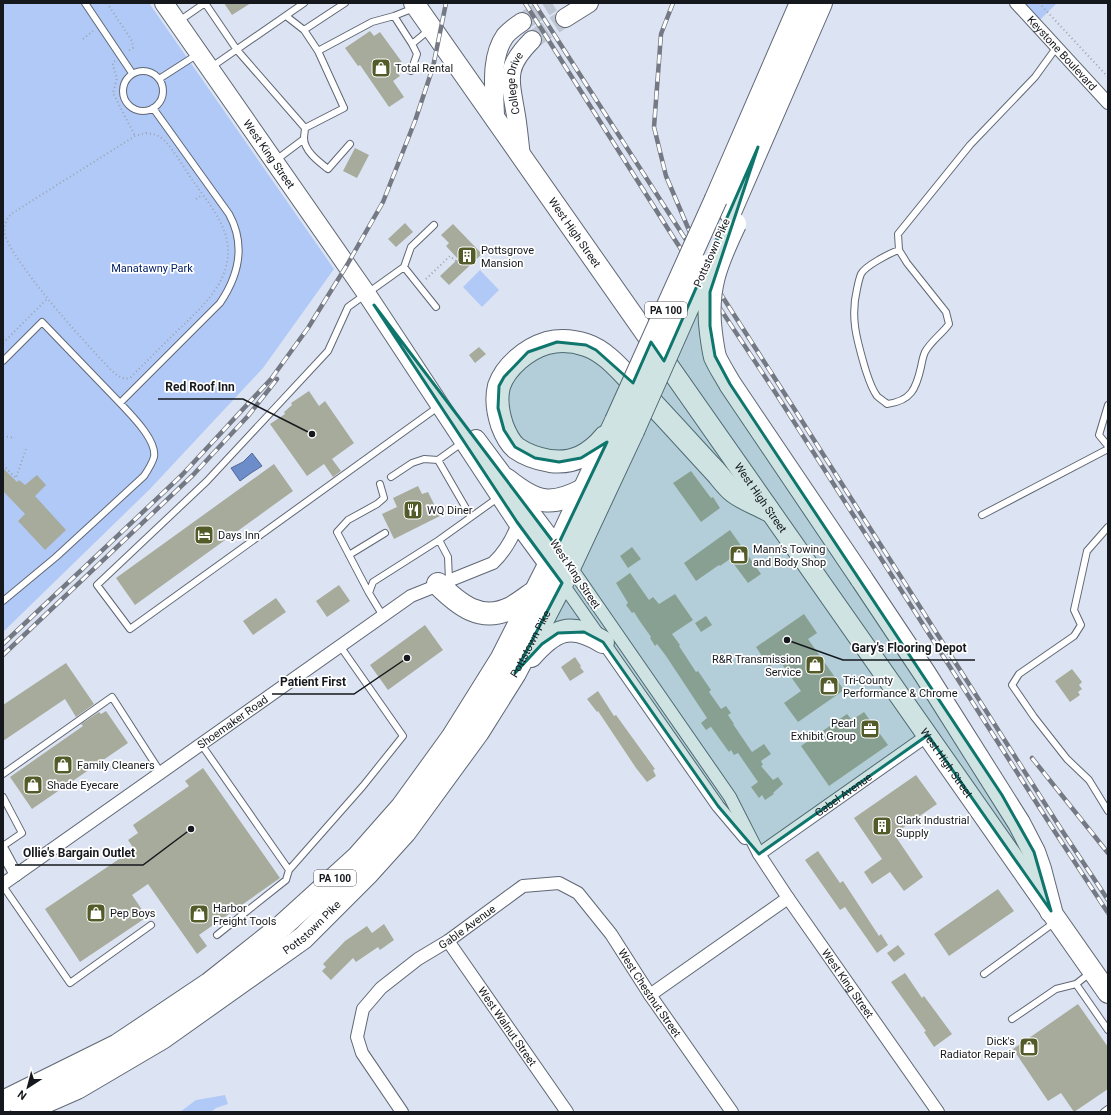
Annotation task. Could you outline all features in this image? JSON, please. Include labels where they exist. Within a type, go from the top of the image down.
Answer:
[{"type":"highway","name":"Pottstown Pike","points":[[727,212],[802,3]]},
{"type":"highway","name":"Pottstown Pike","points":[[22,1112],[77,1088],[162,1038],[302,938],[368,873],[405,832],[478,732],[515,673],[559,565],[621,426],[758,147],[821,3]]},
{"type":"highway","points":[[727,212],[721,253],[710,292],[710,326],[715,356],[730,384],[929,681],[1019,823],[1034,852],[1054,916]]},
{"type":"highway","points":[[621,426],[581,458],[572,461],[559,462],[535,458],[515,447],[504,430],[498,408],[499,386],[511,366],[519,358],[537,346],[557,342],[586,345],[611,361],[664,415],[734,492],[768,510]]},
{"type":"highway","name":"Pottstown Pike","points":[[3,1102],[118,1045],[209,984],[282,927],[357,858],[402,807],[452,738],[502,658],[536,591],[559,565],[585,489],[621,426]]},
{"type":"highway","points":[[504,488],[546,501],[565,498],[585,489]]},
{"type":"highway","points":[[444,582],[463,606],[476,612],[487,614],[506,610],[536,591]]},
{"type":"highway","points":[[515,673],[542,644],[558,632],[584,632],[603,642]]},
{"type":"main road","name":"West King Street","points":[[164,3],[370,299],[559,565]]},
{"type":"main road","points":[[566,18],[589,3]]},
{"type":"main road","name":"West High Street","points":[[415,5],[1108,993]]},
{"type":"main road","name":"College Drive","points":[[495,120],[495,77],[498,51],[506,35],[522,22]]},
{"type":"main road","name":"College Drive","points":[[521,156],[510,79],[515,60],[520,52],[532,40]]},
{"type":"main road","name":"West King Street","points":[[370,299],[464,441],[504,488],[518,524],[559,565]]},
{"type":"street","name":"Keystone Boulevard","points":[[1016,3],[1108,103]]},
{"type":"street","name":"Shoemaker Road","points":[[3,885],[411,596],[493,563],[503,554],[514,536],[518,524]]},
{"type":"street","name":"West King Street","points":[[559,565],[603,642],[718,806],[760,854]]},
{"type":"street","name":"West King Street","points":[[559,565],[730,798],[760,854],[788,898],[938,1112]]},
{"type":"street","name":"Gabel Avenue","points":[[760,854],[928,735]]},
{"type":"street","points":[[3,850],[16,875]]},
{"type":"street","name":"Gable Avenue","points":[[402,1112],[362,1053],[357,1037],[363,1009],[381,988],[418,959],[448,941],[523,886],[559,883]]},
{"type":"street","name":"West Chestnut Street","points":[[559,883],[578,893],[611,934],[650,995],[732,1112]]},
{"type":"street","points":[[650,995],[788,898]]},
{"type":"street","name":"West Walnut Street","points":[[448,941],[567,1112]]},
{"type":"lane","points":[[85,3],[132,73]]},
{"type":"lane","points":[[177,22],[205,3],[237,50],[305,128],[304,139],[314,158],[328,169],[350,144]]},
{"type":"lane","points":[[210,69],[304,3]]},
{"type":"lane","points":[[304,30],[345,3]]},
{"type":"lane","points":[[318,51],[372,22],[394,16],[415,5]]},
{"type":"lane","points":[[286,16],[304,30],[318,51],[344,108],[305,128]]},
{"type":"lane","points":[[394,16],[417,54],[411,71]]},
{"type":"lane","points":[[412,44],[431,28]]},
{"type":"lane","points":[[899,250],[886,255],[874,264],[868,266],[861,273],[853,312],[859,349],[870,381],[877,396],[887,404],[898,402],[909,395],[915,388],[924,354],[929,345],[949,324],[946,312],[907,263],[899,250],[898,234],[970,145],[1035,77],[1056,48]]},
{"type":"lane","points":[[159,79],[199,53]]},
{"type":"lane","points":[[148,71],[154,74],[163,85],[161,98],[158,104],[147,111],[132,108],[123,97],[125,82],[132,73],[148,71]]},
{"type":"lane","points":[[120,403],[220,303],[227,293],[238,264],[238,244],[233,222],[153,108]]},
{"type":"lane","points":[[274,162],[304,139]]},
{"type":"lane","points":[[434,225],[411,247],[404,267],[370,299],[348,306],[328,350],[282,401],[207,481],[97,585],[130,629],[440,405]]},
{"type":"lane","points":[[404,267],[436,307]]},
{"type":"lane","points":[[3,361],[42,322],[145,430],[151,441],[154,455],[144,476],[56,557],[3,601]]},
{"type":"lane","points":[[1108,405],[1099,435],[1108,446]]},
{"type":"lane","points":[[391,477],[412,463],[424,459],[438,460],[464,441]]},
{"type":"lane","points":[[982,515],[1108,449]]},
{"type":"lane","points":[[438,460],[472,517]]},
{"type":"lane","points":[[380,484],[384,498],[377,504],[348,520],[337,532],[369,593],[383,616]]},
{"type":"lane","points":[[369,593],[373,582],[472,517],[504,488]]},
{"type":"lane","points":[[1108,527],[1087,551],[1074,610],[1081,625],[1074,636],[1020,674],[1012,685],[1034,717],[1067,759],[1089,780],[1108,812]]},
{"type":"lane","points":[[349,555],[385,533]]},
{"type":"lane","points":[[439,540],[448,557],[444,582]]},
{"type":"lane","points":[[217,935],[286,880],[289,870],[363,786],[403,736],[340,646]]},
{"type":"lane","points":[[3,774],[112,697],[161,773]]},
{"type":"lane","points":[[201,744],[220,769],[289,870]]},
{"type":"lane","points":[[3,797],[22,833],[3,846]]},
{"type":"lane","points":[[3,885],[70,983],[151,926]]},
{"type":"lane","points":[[984,974],[1054,916]]},
{"type":"lane","points":[[1012,1019],[1056,989],[1076,984],[1093,971]]},
{"type":"lane","points":[[1076,984],[1108,1030]]},
{"type":"lane","points":[[1104,1112],[1108,1109]]},
{"type":"path","points":[[107,3],[133,42],[133,48],[113,62],[117,78],[113,93],[136,136]]},
{"type":"path","points":[[1039,3],[1108,77]]},
{"type":"path","points":[[83,39],[93,31]]},
{"type":"path","points":[[146,133],[163,139],[221,223],[226,236],[228,256],[223,278],[206,303],[130,378],[122,378],[111,370],[47,299],[20,262],[5,236],[4,228],[11,214],[136,136],[146,133]]},
{"type":"path","points":[[196,199],[206,192]]},
{"type":"path","points":[[419,286],[450,256],[456,261]]},
{"type":"path","points":[[3,343],[47,299]]},
{"type":"path","points":[[3,436],[15,438]]},
{"type":"path","points":[[3,465],[16,478],[26,448]]},
{"type":"highlighted area","points":[[758,147],[710,292],[710,326],[715,356],[730,384],[1002,795],[1034,852],[1051,911],[928,735],[759,854],[718,806],[603,642],[584,632],[558,633],[542,644],[515,673],[562,583],[517,522],[374,305],[557,547],[607,442],[581,458],[559,462],[535,458],[515,447],[504,430],[498,408],[499,386],[504,377],[528,352],[557,342],[586,345],[596,350],[633,383],[651,342],[664,361]]},
{"type":"green space","name":"Manatawny Park","points":[[3,3],[149,3],[334,269],[263,368],[150,489],[3,632]]},
{"type":"green space","points":[[1022,3],[1057,3],[1039,21]]},
{"type":"green space","points":[[480,270],[499,290],[482,307],[463,287]]},
{"type":"green space","points":[[225,1095],[228,1104],[216,1108],[211,1112],[180,1112],[196,1100]]},
{"type":"shaded area","points":[[252,453],[262,466],[240,481],[231,468],[243,462]]},
{"type":"building","points":[[224,3],[251,3],[232,15]]},
{"type":"building","name":"Total Rental","points":[[370,31],[374,36],[380,32],[404,65],[396,71],[400,76],[393,81],[404,97],[389,107],[360,65],[358,66],[345,48]]},
{"type":"building","points":[[355,148],[369,155],[357,178],[343,171]]},
{"type":"building","points":[[405,223],[413,232],[396,247],[388,239]]},
{"type":"building","name":"Pottsgrove Mansion","points":[[453,224],[482,254],[449,285],[440,276],[458,259],[446,246],[449,243],[441,235]]},
{"type":"building","points":[[479,347],[486,354],[475,363],[469,355]]},
{"type":"building","points":[[309,391],[319,406],[325,401],[354,443],[332,459],[341,471],[333,477],[324,464],[307,476],[270,424],[285,414],[284,412],[292,405],[291,403]]},
{"type":"building","name":"Days Inn","points":[[274,464],[293,491],[135,605],[116,578]]},
{"type":"building","points":[[3,468],[17,482],[19,480],[25,485],[37,475],[46,485],[35,496],[66,530],[45,550],[18,521],[25,514],[3,491]]},
{"type":"building","points":[[691,471],[711,498],[713,497],[720,508],[701,522],[673,483]]},
{"type":"building","name":"WQ Diner","points":[[418,486],[422,494],[428,492],[440,516],[394,539],[382,514],[397,507],[393,498]]},
{"type":"building","points":[[730,530],[761,574],[748,583],[730,559],[696,581],[684,563]]},
{"type":"building","points":[[632,547],[641,559],[628,568],[620,556]]},
{"type":"building","points":[[630,573],[649,600],[653,597],[659,604],[675,594],[693,620],[672,634],[696,672],[698,671],[711,690],[709,692],[721,709],[726,706],[731,713],[728,715],[752,752],[764,744],[771,754],[761,761],[763,765],[761,766],[773,780],[778,777],[783,784],[773,793],[774,794],[765,800],[762,795],[759,798],[751,787],[758,782],[738,753],[734,755],[731,750],[729,752],[711,727],[712,726],[706,730],[701,723],[707,718],[666,656],[657,644],[655,646],[650,638],[651,637],[634,612],[632,613],[626,605],[628,603],[616,583]]},
{"type":"building","points":[[339,585],[350,601],[327,617],[316,601]]},
{"type":"building","points":[[276,598],[286,612],[253,635],[243,621]]},
{"type":"building","points":[[804,614],[817,633],[808,639],[844,690],[798,722],[784,703],[801,691],[779,660],[769,667],[756,647]]},
{"type":"building","points":[[706,616],[712,625],[701,632],[695,623]]},
{"type":"building","points":[[425,625],[443,650],[388,690],[370,665]]},
{"type":"building","points":[[575,657],[584,672],[570,681],[561,667]]},
{"type":"building","points":[[66,663],[94,704],[76,717],[65,699],[3,741],[3,705]]},
{"type":"building","points":[[1072,669],[1082,682],[1079,685],[1082,689],[1078,692],[1080,695],[1070,702],[1055,681]]},
{"type":"building","points":[[598,691],[614,716],[616,715],[655,769],[653,770],[656,776],[647,782],[598,711],[597,712],[587,699]]},
{"type":"building","points":[[106,711],[128,743],[32,809],[10,777],[83,726],[81,724],[99,712],[101,714]]},
{"type":"building","points":[[864,712],[888,745],[829,786],[801,746],[847,714],[852,720]]},
{"type":"building","points":[[203,768],[280,878],[199,935],[207,946],[197,954],[148,884],[132,895],[147,917],[80,962],[45,909],[134,849],[128,840],[138,833],[133,825],[189,786],[185,781]]},
{"type":"building","name":"Clark Industrial Supply","points":[[916,775],[937,804],[894,834],[923,877],[904,891],[890,872],[872,884],[864,872],[882,859],[854,818]]},
{"type":"building","points":[[818,851],[840,883],[843,881],[879,936],[881,934],[888,945],[877,953],[845,907],[840,910],[805,860]]},
{"type":"building","points":[[998,889],[1014,911],[949,956],[934,934]]},
{"type":"building","points":[[384,924],[394,940],[380,950],[378,947],[356,962],[353,958],[331,980],[322,971],[326,967],[323,964],[345,941],[367,926],[372,933]]},
{"type":"building","points":[[898,945],[905,954],[894,962],[887,953]]},
{"type":"building","points":[[905,973],[922,998],[924,996],[952,1034],[934,1047],[924,1032],[926,1031],[891,982]]},
{"type":"building","points":[[1078,1004],[1108,1047],[1108,1089],[1074,1112],[1061,1093],[1048,1101],[1013,1049]]},
{"type":"tunnel","points":[[522,22],[552,3]]},
{"type":"tunnel","points":[[532,40],[565,18]]},
{"type":"railway","points":[[3,644],[182,475],[271,379],[308,328],[347,265],[383,202],[415,121],[433,67],[446,3]]},
{"type":"railway","points":[[525,3],[675,240],[775,392],[1108,913]]},
{"type":"railway","points":[[534,3],[1061,829],[1108,900]]},
{"type":"railway","points":[[673,3],[661,34],[654,127],[666,176],[697,249]]},
{"type":"railway","points":[[3,655],[193,475],[248,416],[277,379]]},
{"type":"railway","points":[[1032,758],[1108,853]]},
{"type":"place","name":"Total Rental","points":[[381,68]]},
{"type":"place","name":"Pottsgrove Mansion","points":[[467,256]]},
{"type":"place","name":"Red Roof Inn","points":[[312,434]]},
{"type":"place","name":"WQ Diner","points":[[413,510]]},
{"type":"place","name":"Days Inn","points":[[204,535]]},
{"type":"place","name":"Mann's Towing and Body Shop","points":[[739,555]]},
{"type":"place","name":"Gary's Flooring Depot","points":[[787,640]]},
{"type":"place","name":"Patient First","points":[[407,658]]},
{"type":"place","name":"R&R Transmission Service","points":[[815,665]]},
{"type":"place","name":"Tri-County Performance & Chrome","points":[[829,686]]},
{"type":"place","name":"Pearl Exhibit Group","points":[[870,729]]},
{"type":"place","name":"Family Cleaners","points":[[63,765]]},
{"type":"place","name":"Shade Eyecare","points":[[33,785]]},
{"type":"place","name":"Clark Industrial Supply","points":[[882,826]]},
{"type":"place","name":"Ollie's Bargain Outlet","points":[[191,829]]},
{"type":"place","name":"Pep Boys","points":[[96,913]]},
{"type":"place","name":"Harbor Freight Tools","points":[[199,914]]},
{"type":"place","name":"Dick's Radiator Repair","points":[[1029,1047]]}]
